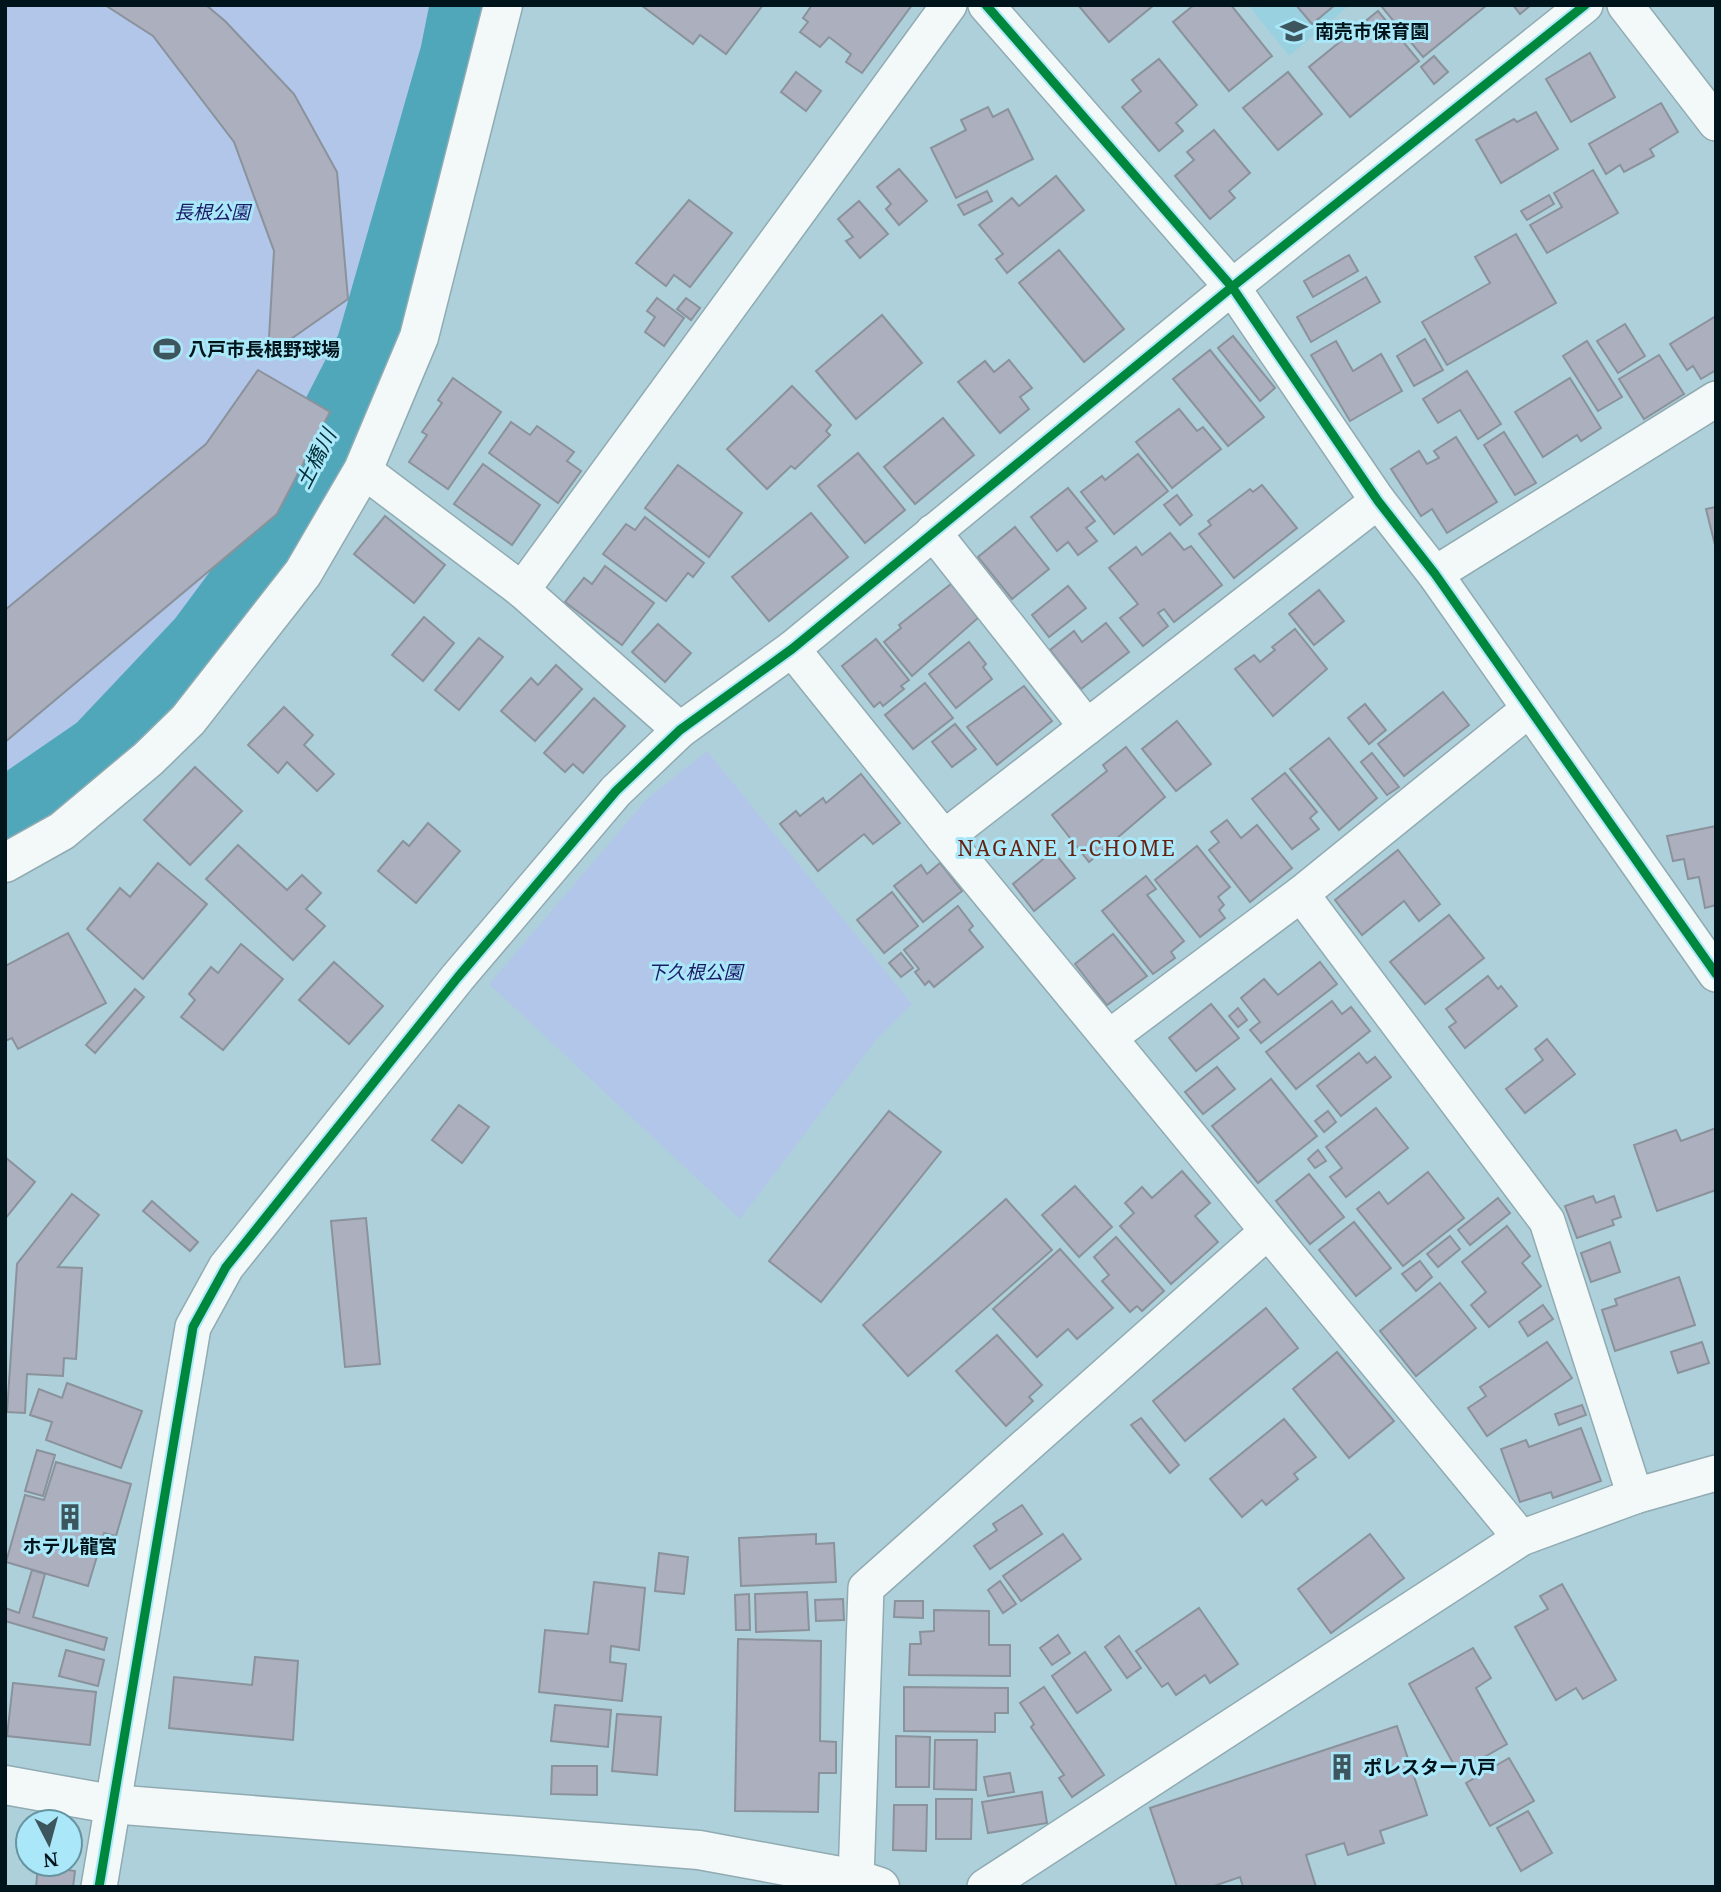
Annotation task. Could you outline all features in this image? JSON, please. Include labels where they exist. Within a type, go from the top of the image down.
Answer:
[{"type":"street","points":[[5,863],[62,831],[148,759],[188,720],[303,573],[363,470],[419,337],[503,5]]},
{"type":"street","points":[[522,590],[949,5]]},
{"type":"street","points":[[986,5],[1232,287],[1378,501],[1435,574],[1716,974]]},
{"type":"street","points":[[99,1887],[193,1327],[226,1267],[458,977],[616,791],[680,730],[792,649],[1232,287],[1585,5]]},
{"type":"street","points":[[1625,5],[1716,123]]},
{"type":"street","points":[[1435,574],[1716,399]]},
{"type":"street","points":[[363,470],[522,590],[680,730]]},
{"type":"street","points":[[944,838],[1378,501]]},
{"type":"street","points":[[933,533],[1087,727]]},
{"type":"street","points":[[792,649],[944,838],[1521,1538]]},
{"type":"street","points":[[1110,1037],[1301,894],[1528,710]]},
{"type":"street","points":[[1301,894],[1546,1221],[1635,1496]]},
{"type":"street","points":[[5,1785],[111,1804],[699,1850],[868,1883],[866,1588],[1268,1231]]},
{"type":"street","points":[[985,1887],[1521,1538],[1635,1496],[1716,1473]]},
{"type":"shaded area","name":"南売市保育園","points":[[1248,5],[1350,5],[1289,56]]},
{"type":"green space","name":"長根公園","points":[[5,5],[481,5],[473,50],[401,297],[351,415],[305,505],[247,600],[170,692],[91,767],[28,816],[5,828]]},
{"type":"green space","name":"下久根公園","points":[[707,751],[912,1004],[876,1040],[740,1219],[489,984],[647,799]]},
{"type":"building","points":[[105,5],[206,5],[225,21],[294,94],[337,172],[348,299],[268,355],[274,251],[234,142],[153,36]]},
{"type":"building","points":[[641,5],[763,5],[726,54],[700,35],[693,44]]},
{"type":"building","points":[[812,5],[912,5],[862,73],[846,62],[851,54],[829,37],[820,47],[800,32],[808,22],[803,18]]},
{"type":"building","points":[[1078,5],[1154,5],[1109,42]]},
{"type":"building","points":[[1194,5],[1231,5],[1272,56],[1229,91],[1173,22]]},
{"type":"building","points":[[1296,5],[1335,5],[1312,24]]},
{"type":"building","points":[[1487,5],[1423,57],[1382,7]]},
{"type":"building","points":[[1513,5],[1531,5],[1520,14]]},
{"type":"building","points":[[1378,11],[1419,61],[1350,117],[1309,67]]},
{"type":"building","points":[[1590,53],[1615,97],[1571,122],[1546,79]]},
{"type":"building","points":[[1434,56],[1448,72],[1434,84],[1421,67]]},
{"type":"building","points":[[1159,59],[1197,105],[1176,123],[1183,131],[1159,151],[1122,107],[1141,91],[1132,80]]},
{"type":"building","points":[[796,72],[821,91],[806,111],[781,92]]},
{"type":"building","points":[[1288,72],[1322,114],[1278,150],[1243,108]]},
{"type":"building","points":[[1661,103],[1678,132],[1650,149],[1654,156],[1624,172],[1620,165],[1606,174],[1589,144]]},
{"type":"building","points":[[988,107],[993,117],[1008,109],[1033,159],[956,198],[931,148],[966,130],[961,120]]},
{"type":"building","points":[[1536,112],[1558,149],[1501,183],[1476,140],[1514,119],[1517,122]]},
{"type":"building","points":[[1214,130],[1250,173],[1229,191],[1235,198],[1210,219],[1175,176],[1194,160],[1187,152]]},
{"type":"building","points":[[899,169],[927,201],[899,225],[886,209],[891,204],[877,187]]},
{"type":"building","points":[[1593,170],[1618,213],[1547,253],[1530,225],[1562,207],[1554,193]]},
{"type":"building","points":[[1056,176],[1084,210],[1007,273],[996,259],[1003,254],[979,225],[1012,198],[1019,206]]},
{"type":"building","points":[[987,191],[992,201],[964,215],[958,205]]},
{"type":"building","points":[[1549,195],[1554,204],[1527,220],[1521,211]]},
{"type":"building","points":[[689,200],[732,233],[690,287],[674,275],[666,286],[636,263]]},
{"type":"building","points":[[859,201],[888,234],[860,258],[846,241],[853,237],[838,219]]},
{"type":"building","points":[[1516,234],[1556,303],[1447,365],[1422,322],[1490,283],[1475,257]]},
{"type":"building","points":[[1059,250],[1124,329],[1084,362],[1019,283]]},
{"type":"building","points":[[1349,255],[1358,271],[1313,297],[1304,281]]},
{"type":"building","points":[[1366,277],[1380,302],[1311,342],[1297,317]]},
{"type":"building","points":[[657,298],[684,318],[664,346],[645,332],[655,317],[647,311]]},
{"type":"building","points":[[686,298],[700,308],[691,320],[677,309]]},
{"type":"building","points":[[882,315],[922,363],[856,419],[816,371]]},
{"type":"building","points":[[1716,316],[1716,370],[1701,379],[1693,366],[1687,370],[1670,344]]},
{"type":"building","points":[[1625,324],[1645,356],[1618,373],[1597,341]]},
{"type":"building","points":[[1233,336],[1275,388],[1260,401],[1218,348]]},
{"type":"building","points":[[1425,339],[1443,370],[1414,386],[1397,356]]},
{"type":"building","points":[[1336,341],[1353,371],[1381,354],[1402,391],[1350,421],[1311,355]]},
{"type":"building","points":[[1587,341],[1622,397],[1598,411],[1563,356]]},
{"type":"building","points":[[1210,350],[1264,417],[1228,446],[1173,379]]},
{"type":"building","points":[[1659,355],[1684,394],[1644,419],[1619,379]]},
{"type":"building","points":[[1009,360],[1032,388],[1020,397],[1029,409],[1000,433],[958,382],[985,361],[994,372]]},
{"type":"building","points":[[258,370],[330,412],[277,514],[5,742],[5,610],[206,444]]},
{"type":"building","points":[[1467,371],[1501,424],[1478,439],[1460,410],[1438,423],[1423,399]]},
{"type":"building","points":[[453,378],[501,412],[448,489],[409,462],[427,435],[422,432],[442,403],[438,400]]},
{"type":"building","points":[[1570,378],[1601,428],[1581,441],[1577,435],[1543,457],[1515,412]]},
{"type":"building","points":[[792,386],[831,425],[826,431],[830,435],[795,469],[791,466],[767,489],[727,449]]},
{"type":"building","points":[[1179,409],[1197,431],[1203,427],[1221,449],[1172,488],[1136,442]]},
{"type":"building","points":[[943,418],[974,455],[915,504],[884,467]]},
{"type":"building","points":[[511,422],[530,435],[537,426],[574,452],[567,461],[581,471],[558,503],[489,453]]},
{"type":"building","points":[[1504,432],[1536,483],[1515,495],[1484,445]]},
{"type":"building","points":[[1456,437],[1497,502],[1447,533],[1432,509],[1421,516],[1391,469],[1419,451],[1427,464],[1439,458],[1434,451]]},
{"type":"building","points":[[858,453],[905,510],[865,543],[818,486]]},
{"type":"building","points":[[1138,454],[1168,491],[1114,534],[1081,492],[1102,476],[1105,480]]},
{"type":"building","points":[[483,464],[540,505],[512,545],[454,504]]},
{"type":"building","points":[[678,465],[742,513],[709,557],[645,508]]},
{"type":"building","points":[[1262,485],[1297,528],[1234,578],[1199,534],[1211,525],[1208,521],[1250,489],[1253,492]]},
{"type":"building","points":[[1068,488],[1095,521],[1086,528],[1097,541],[1078,555],[1068,542],[1057,551],[1031,517]]},
{"type":"building","points":[[1177,495],[1192,515],[1180,525],[1164,505]]},
{"type":"building","points":[[1716,507],[1716,549],[1706,509]]},
{"type":"building","points":[[811,513],[848,557],[769,621],[732,577]]},
{"type":"building","points":[[385,516],[445,565],[414,603],[354,554]]},
{"type":"building","points":[[645,517],[704,563],[693,577],[688,573],[666,601],[603,554],[626,524],[635,530]]},
{"type":"building","points":[[1015,527],[1049,569],[1012,599],[978,557]]},
{"type":"building","points":[[1170,533],[1184,550],[1191,546],[1222,585],[1174,622],[1164,609],[1158,613],[1168,626],[1143,646],[1120,618],[1138,604],[1109,568],[1136,547],[1142,555]]},
{"type":"building","points":[[605,566],[654,603],[622,645],[565,602],[584,578],[592,584]]},
{"type":"building","points":[[951,584],[978,618],[912,676],[884,642],[901,628],[899,625]]},
{"type":"building","points":[[1068,586],[1086,608],[1049,637],[1032,615]]},
{"type":"building","points":[[1319,590],[1344,621],[1314,645],[1289,614]]},
{"type":"building","points":[[424,617],[454,643],[423,681],[392,655]]},
{"type":"building","points":[[1106,623],[1129,652],[1081,689],[1050,650],[1074,631],[1082,642]]},
{"type":"building","points":[[658,624],[691,653],[665,682],[632,652]]},
{"type":"building","points":[[1295,629],[1327,669],[1273,716],[1235,669],[1254,655],[1260,662],[1275,650],[1272,647]]},
{"type":"building","points":[[479,638],[503,657],[459,710],[435,690]]},
{"type":"building","points":[[876,639],[909,680],[901,686],[904,689],[883,706],[880,702],[874,707],[842,666]]},
{"type":"building","points":[[969,642],[986,664],[983,667],[992,679],[956,708],[929,674]]},
{"type":"building","points":[[556,665],[582,689],[535,741],[501,711],[531,678],[538,685]]},
{"type":"building","points":[[925,683],[953,718],[913,749],[885,715]]},
{"type":"building","points":[[1024,686],[1052,721],[997,765],[967,727]]},
{"type":"building","points":[[1443,692],[1469,725],[1404,776],[1378,744]]},
{"type":"building","points":[[594,698],[625,726],[583,773],[573,764],[565,772],[544,753]]},
{"type":"building","points":[[1365,704],[1386,730],[1369,744],[1348,718]]},
{"type":"building","points":[[284,707],[313,735],[304,745],[334,774],[317,791],[287,762],[278,773],[248,745]]},
{"type":"building","points":[[1177,721],[1211,764],[1176,791],[1142,749]]},
{"type":"building","points":[[955,724],[976,749],[952,767],[932,742]]},
{"type":"building","points":[[1329,738],[1377,798],[1339,830],[1290,769]]},
{"type":"building","points":[[1126,747],[1165,797],[1089,862],[1052,815],[1107,771],[1103,765]]},
{"type":"building","points":[[1372,753],[1399,787],[1387,795],[1361,762]]},
{"type":"building","points":[[195,767],[242,811],[190,865],[144,820]]},
{"type":"building","points":[[1285,773],[1317,812],[1310,818],[1319,829],[1292,849],[1252,799]]},
{"type":"building","points":[[861,774],[900,823],[873,844],[864,834],[818,871],[780,824],[796,811],[800,816],[823,798],[826,803]]},
{"type":"building","points":[[1227,820],[1241,838],[1257,825],[1292,868],[1250,902],[1209,850],[1219,842],[1211,832]]},
{"type":"building","points":[[428,823],[460,851],[416,903],[378,871],[403,841],[409,846]]},
{"type":"building","points":[[1716,826],[1716,905],[1705,908],[1699,877],[1688,879],[1684,859],[1673,861],[1667,836]]},
{"type":"building","points":[[238,845],[287,890],[302,875],[321,893],[306,909],[325,926],[293,960],[206,879]]},
{"type":"building","points":[[1197,846],[1230,887],[1218,897],[1224,905],[1219,910],[1225,918],[1200,937],[1155,880]]},
{"type":"building","points":[[1398,850],[1440,904],[1419,921],[1404,901],[1362,935],[1335,900]]},
{"type":"building","points":[[1053,851],[1075,878],[1034,911],[1013,884]]},
{"type":"building","points":[[158,863],[207,904],[143,979],[87,929],[120,888],[130,897]]},
{"type":"building","points":[[940,863],[962,891],[923,922],[894,886],[921,865],[927,874]]},
{"type":"building","points":[[1146,876],[1156,889],[1147,895],[1184,941],[1171,952],[1175,958],[1153,974],[1102,911]]},
{"type":"building","points":[[892,892],[918,926],[884,953],[857,920]]},
{"type":"building","points":[[958,906],[973,926],[969,930],[983,947],[934,987],[929,981],[925,985],[915,972],[919,969],[904,950]]},
{"type":"building","points":[[1449,915],[1484,958],[1425,1004],[1390,962]]},
{"type":"building","points":[[68,933],[106,1003],[18,1049],[12,1038],[5,1041],[5,966]]},
{"type":"building","points":[[1113,934],[1147,976],[1107,1005],[1075,964]]},
{"type":"building","points":[[241,944],[283,979],[223,1050],[181,1017],[195,1000],[189,994],[211,967],[218,973]]},
{"type":"building","points":[[901,953],[913,968],[901,977],[889,963]]},
{"type":"building","points":[[334,962],[383,1006],[349,1044],[299,1000]]},
{"type":"building","points":[[1320,962],[1337,984],[1261,1043],[1250,1030],[1260,1022],[1241,998],[1264,979],[1278,995]]},
{"type":"building","points":[[1488,976],[1498,989],[1501,986],[1517,1006],[1465,1048],[1449,1027],[1456,1022],[1446,1009]]},
{"type":"building","points":[[135,989],[144,997],[95,1053],[86,1045]]},
{"type":"building","points":[[1332,1001],[1342,1014],[1351,1007],[1370,1031],[1296,1089],[1266,1052]]},
{"type":"building","points":[[1211,1004],[1239,1038],[1196,1071],[1169,1038]]},
{"type":"building","points":[[1238,1008],[1247,1020],[1238,1027],[1229,1016]]},
{"type":"building","points":[[1547,1039],[1575,1074],[1525,1113],[1506,1089],[1543,1060],[1535,1049]]},
{"type":"building","points":[[1359,1053],[1367,1063],[1375,1057],[1391,1077],[1341,1116],[1317,1086]]},
{"type":"building","points":[[1217,1067],[1235,1089],[1203,1114],[1185,1092]]},
{"type":"building","points":[[1271,1079],[1317,1136],[1258,1183],[1212,1126]]},
{"type":"building","points":[[459,1105],[489,1127],[462,1163],[432,1140]]},
{"type":"building","points":[[1376,1108],[1408,1148],[1346,1197],[1330,1177],[1342,1168],[1326,1147]]},
{"type":"building","points":[[889,1111],[941,1152],[821,1302],[769,1261]]},
{"type":"building","points":[[1328,1111],[1336,1122],[1324,1132],[1315,1121]]},
{"type":"building","points":[[1716,1128],[1716,1190],[1657,1211],[1634,1145],[1676,1130],[1681,1141]]},
{"type":"building","points":[[1318,1150],[1326,1161],[1315,1168],[1308,1159]]},
{"type":"building","points":[[5,1157],[35,1182],[5,1219]]},
{"type":"building","points":[[1182,1171],[1210,1203],[1195,1216],[1218,1242],[1171,1284],[1120,1226],[1134,1213],[1125,1203],[1142,1187],[1152,1198]]},
{"type":"building","points":[[1428,1172],[1464,1218],[1403,1266],[1357,1209],[1379,1192],[1388,1204]]},
{"type":"building","points":[[1309,1174],[1344,1217],[1310,1244],[1276,1201]]},
{"type":"building","points":[[1075,1186],[1112,1227],[1079,1257],[1042,1215]]},
{"type":"building","points":[[72,1194],[99,1215],[58,1267],[82,1268],[76,1359],[64,1358],[63,1376],[27,1374],[25,1413],[7,1412],[17,1264]]},
{"type":"building","points":[[1593,1196],[1596,1203],[1614,1196],[1621,1217],[1612,1220],[1614,1225],[1577,1238],[1565,1206]]},
{"type":"building","points":[[1498,1198],[1510,1213],[1470,1245],[1458,1230]]},
{"type":"building","points":[[1006,1199],[1052,1250],[908,1376],[863,1325]]},
{"type":"building","points":[[152,1201],[198,1242],[190,1251],[143,1211]]},
{"type":"building","points":[[366,1218],[380,1364],[345,1367],[331,1221]]},
{"type":"building","points":[[1354,1222],[1391,1268],[1356,1296],[1319,1250]]},
{"type":"building","points":[[1507,1226],[1530,1256],[1522,1263],[1541,1286],[1489,1327],[1471,1305],[1486,1292],[1462,1262]]},
{"type":"building","points":[[1450,1236],[1460,1249],[1438,1267],[1427,1254]]},
{"type":"building","points":[[1116,1237],[1164,1291],[1142,1311],[1137,1306],[1130,1312],[1102,1281],[1109,1275],[1094,1257]]},
{"type":"building","points":[[1610,1242],[1620,1272],[1591,1282],[1581,1253]]},
{"type":"building","points":[[1060,1249],[1113,1308],[1077,1339],[1068,1329],[1037,1357],[993,1309]]},
{"type":"building","points":[[1420,1261],[1432,1277],[1416,1291],[1402,1274]]},
{"type":"building","points":[[1679,1277],[1695,1325],[1615,1351],[1602,1310],[1617,1305],[1615,1299]]},
{"type":"building","points":[[1440,1283],[1476,1328],[1416,1376],[1380,1331]]},
{"type":"building","points":[[1543,1305],[1553,1319],[1528,1336],[1519,1322]]},
{"type":"building","points":[[1266,1308],[1298,1348],[1185,1441],[1153,1401]]},
{"type":"building","points":[[997,1335],[1042,1385],[1029,1397],[1033,1401],[1006,1426],[956,1371]]},
{"type":"building","points":[[1547,1342],[1572,1378],[1487,1436],[1468,1408],[1486,1396],[1480,1387]]},
{"type":"building","points":[[1702,1342],[1709,1363],[1678,1373],[1671,1352]]},
{"type":"building","points":[[1337,1352],[1394,1421],[1349,1458],[1293,1389]]},
{"type":"building","points":[[67,1383],[142,1411],[121,1468],[46,1440],[52,1422],[30,1415],[39,1389],[62,1398]]},
{"type":"building","points":[[1582,1405],[1586,1415],[1559,1425],[1555,1414]]},
{"type":"building","points":[[1141,1418],[1179,1465],[1170,1473],[1131,1425]]},
{"type":"building","points":[[1284,1419],[1316,1457],[1294,1474],[1298,1479],[1266,1505],[1262,1500],[1242,1517],[1210,1479]]},
{"type":"building","points":[[1581,1428],[1601,1481],[1553,1498],[1551,1492],[1520,1502],[1501,1449],[1526,1440],[1529,1447]]},
{"type":"building","points":[[37,1450],[55,1455],[43,1496],[25,1491]]},
{"type":"building","name":"ホテル龍宮","points":[[56,1462],[131,1484],[116,1536],[104,1533],[88,1586],[6,1562],[25,1495],[44,1500]]},
{"type":"building","points":[[1022,1505],[1042,1534],[990,1569],[974,1546],[997,1530],[993,1524]]},
{"type":"building","points":[[816,1534],[816,1544],[834,1543],[836,1582],[741,1586],[739,1538]]},
{"type":"building","points":[[1063,1534],[1081,1559],[1021,1601],[1003,1576]]},
{"type":"building","points":[[1370,1534],[1404,1578],[1331,1633],[1298,1589]]},
{"type":"building","points":[[659,1553],[688,1557],[684,1594],[655,1591]]},
{"type":"building","points":[[32,1570],[45,1574],[33,1617],[107,1638],[104,1650],[5,1621],[5,1608],[19,1613]]},
{"type":"building","points":[[1000,1581],[1016,1604],[1003,1613],[988,1590]]},
{"type":"building","points":[[594,1582],[645,1588],[639,1650],[611,1646],[610,1662],[626,1664],[622,1701],[539,1692],[545,1630],[588,1634]]},
{"type":"building","points":[[1562,1584],[1616,1680],[1583,1699],[1576,1688],[1556,1700],[1515,1627],[1548,1609],[1540,1596]]},
{"type":"building","points":[[807,1592],[809,1630],[756,1632],[755,1594]]},
{"type":"building","points":[[749,1594],[750,1630],[736,1630],[735,1595]]},
{"type":"building","points":[[843,1599],[844,1620],[816,1621],[815,1600]]},
{"type":"building","points":[[895,1601],[923,1601],[923,1618],[894,1617]]},
{"type":"building","points":[[1199,1608],[1238,1664],[1210,1683],[1205,1675],[1176,1695],[1168,1683],[1162,1687],[1136,1651]]},
{"type":"building","points":[[934,1610],[989,1611],[989,1645],[1010,1645],[1010,1676],[909,1675],[910,1644],[921,1644],[920,1632],[934,1631]]},
{"type":"building","points":[[1058,1635],[1070,1653],[1052,1665],[1040,1648]]},
{"type":"building","points":[[1119,1636],[1141,1668],[1127,1678],[1105,1647]]},
{"type":"building","points":[[738,1639],[821,1641],[820,1741],[836,1742],[836,1773],[819,1773],[818,1812],[735,1811]]},
{"type":"building","points":[[1473,1648],[1491,1678],[1476,1688],[1507,1744],[1458,1772],[1409,1684]]},
{"type":"building","points":[[66,1650],[104,1660],[98,1686],[59,1676]]},
{"type":"building","points":[[1085,1652],[1111,1690],[1077,1713],[1052,1676]]},
{"type":"building","points":[[255,1657],[298,1661],[293,1740],[169,1728],[174,1677],[252,1685]]},
{"type":"building","points":[[13,1683],[96,1692],[90,1745],[7,1736]]},
{"type":"building","points":[[904,1687],[1008,1688],[1008,1713],[995,1713],[995,1732],[904,1731]]},
{"type":"building","points":[[1044,1687],[1104,1775],[1072,1797],[1059,1778],[1064,1775],[1031,1727],[1034,1724],[1020,1703]]},
{"type":"building","points":[[555,1705],[611,1710],[608,1747],[551,1741]]},
{"type":"building","points":[[617,1714],[661,1717],[657,1775],[612,1771]]},
{"type":"building","name":"ポレスター八戸","points":[[1397,1726],[1427,1815],[1380,1831],[1384,1843],[1348,1855],[1344,1843],[1306,1855],[1316,1887],[1243,1887],[1240,1877],[1211,1887],[1177,1887],[1150,1808]]},
{"type":"building","points":[[896,1736],[930,1737],[929,1787],[896,1787]]},
{"type":"building","points":[[935,1740],[977,1740],[976,1790],[934,1789]]},
{"type":"building","points":[[1509,1758],[1534,1801],[1490,1826],[1466,1783]]},
{"type":"building","points":[[552,1766],[597,1766],[597,1795],[551,1794]]},
{"type":"building","points":[[1010,1773],[1014,1792],[988,1796],[984,1777]]},
{"type":"building","points":[[1042,1792],[1047,1823],[988,1833],[982,1802]]},
{"type":"building","points":[[936,1799],[972,1799],[971,1839],[936,1839]]},
{"type":"building","points":[[894,1805],[927,1805],[926,1851],[893,1850]]},
{"type":"building","points":[[1528,1811],[1552,1853],[1521,1871],[1497,1828]]},
{"type":"building","points":[[37,1878],[74,1878],[73,1887],[36,1887]]},
{"type":"waterway","name":"土橋川","points":[[5,817],[101,751],[203,643],[249,581],[280,530],[373,348],[457,55],[467,5]]},
{"type":"cycle path","points":[[986,5],[1232,287],[1378,501],[1435,574],[1716,974]]},
{"type":"cycle path","points":[[99,1887],[193,1327],[226,1267],[458,977],[616,791],[680,730],[792,649],[1232,287],[1585,5]]},
{"type":"place","name":"南売市保育園","points":[[1294,31]]},
{"type":"place","name":"八戸市長根野球場","points":[[167,349]]},
{"type":"place","name":"ホテル龍宮","points":[[70,1517]]},
{"type":"place","name":"ポレスター八戸","points":[[1342,1767]]},
{"type":"district","name":"NAGANE 1-CHOME","points":[[1067,849]]}]
